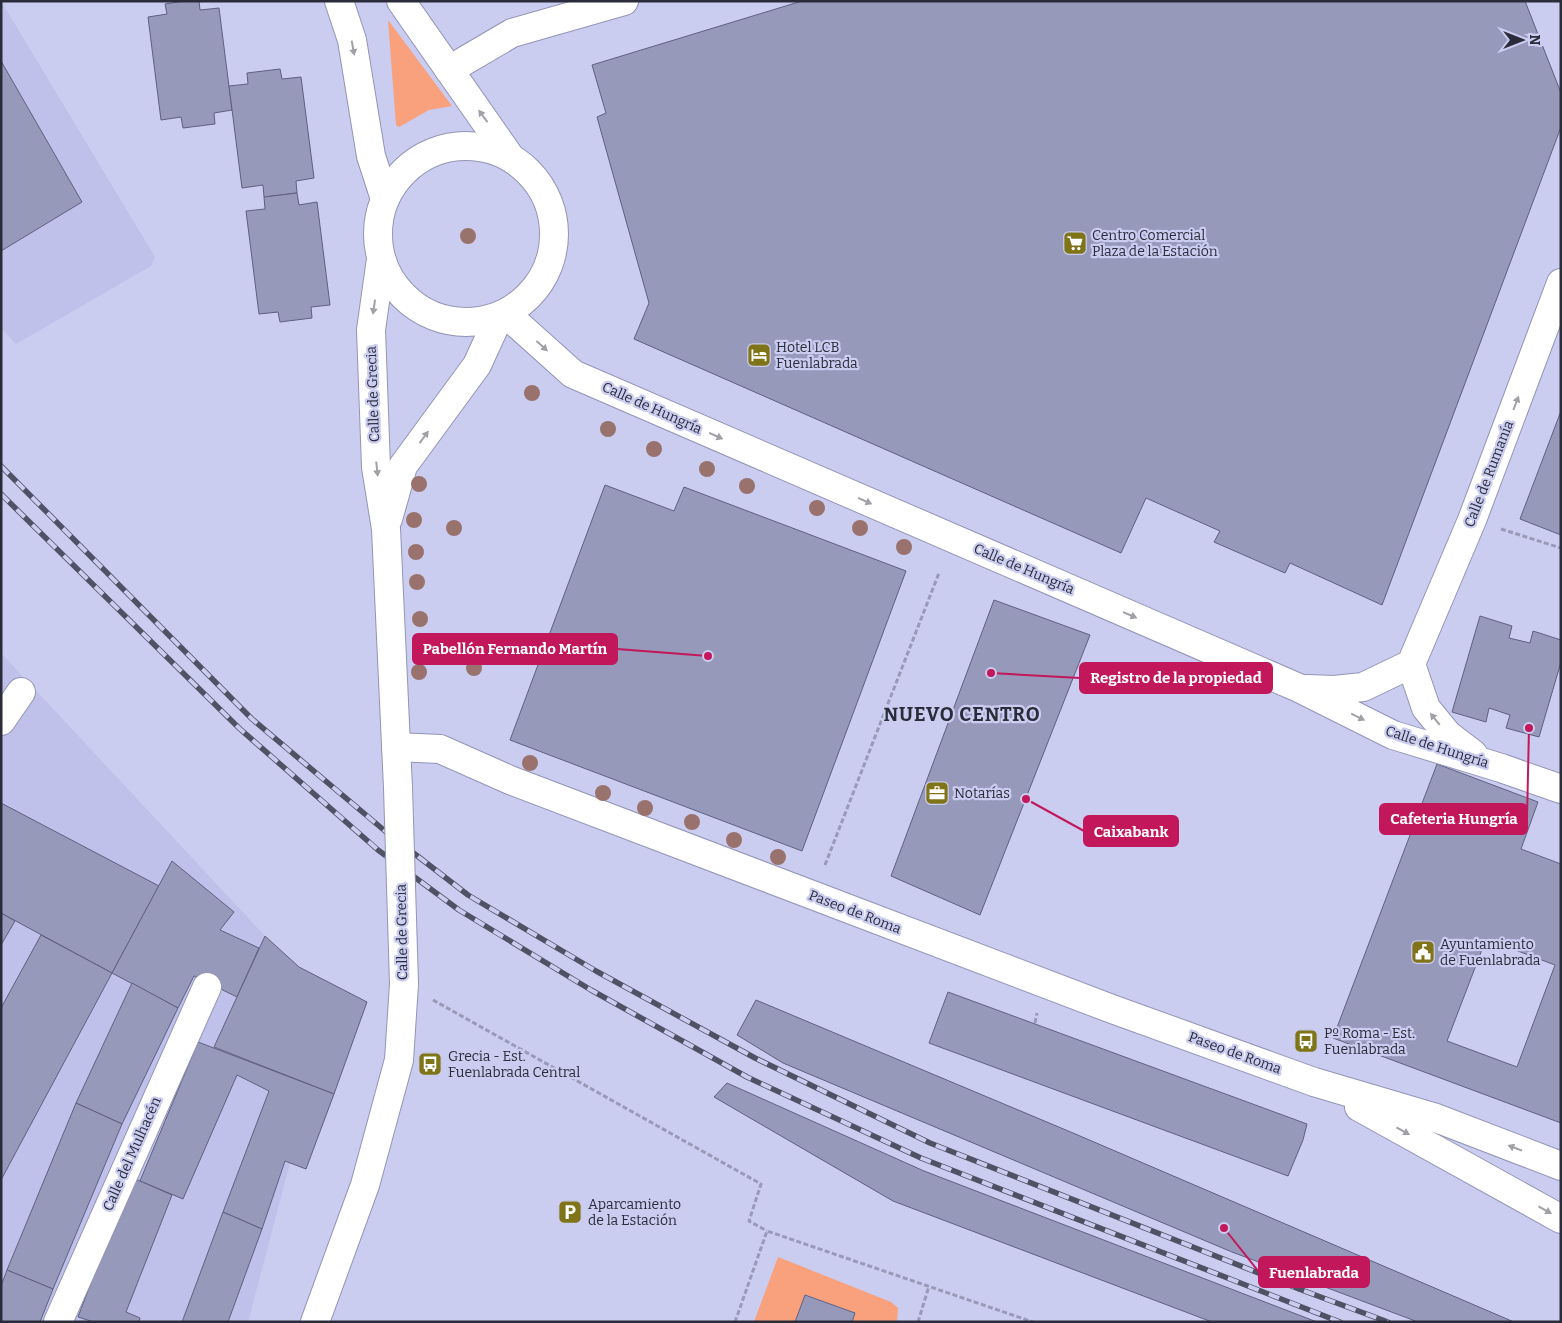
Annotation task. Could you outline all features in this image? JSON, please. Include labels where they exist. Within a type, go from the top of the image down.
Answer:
[{"type":"street","points":[[339,1],[352,40],[371,156],[385,199]]},
{"type":"street","points":[[401,1],[510,157]]},
{"type":"street","points":[[449,70],[512,33],[624,1]]},
{"type":"street","points":[[452,146],[482,146],[510,157],[532,174],[547,196],[555,223],[554,250],[545,276],[528,298],[502,315],[470,323],[441,319],[415,306],[394,285],[381,259],[378,239],[379,218],[385,199],[401,174],[425,155],[452,146]]},
{"type":"street","name":"Calle de Grecia","points":[[315,1322],[365,1185],[399,1060],[404,984],[398,788],[386,529],[376,467],[371,330],[381,259]]},
{"type":"street","name":"Calle de Rumanía","points":[[1410,664],[1472,520],[1561,283]]},
{"type":"street","name":"Calle de Grecia","points":[[386,529],[403,466],[478,365],[502,315]]},
{"type":"street","name":"Calle de Hungría","points":[[502,315],[573,374],[1299,688],[1393,735],[1501,768],[1561,789]]},
{"type":"street","points":[[1299,688],[1334,690],[1363,687],[1410,664],[1426,708],[1448,735],[1468,752],[1501,768]]},
{"type":"street","points":[[1,720],[21,692]]},
{"type":"street","name":"Paseo de Roma","points":[[396,747],[440,749],[510,780],[1112,1009],[1314,1082],[1436,1118],[1561,1166]]},
{"type":"street","name":"Calle del Mulhacén","points":[[58,1322],[207,987]]},
{"type":"street","name":"Paseo de Roma","points":[[1314,1082],[1561,1219]]},
{"type":"path","points":[[1472,520],[1561,548]]},
{"type":"path","points":[[825,865],[939,574]]},
{"type":"path","points":[[404,984],[761,1184],[749,1221],[767,1232],[1033,1322]]},
{"type":"path","points":[[736,1322],[767,1232]]},
{"type":"path","points":[[918,1322],[929,1286]]},
{"type":"shaded area","points":[[1,1],[155,257],[151,266],[16,344],[1,328]]},
{"type":"shaded area","points":[[388,20],[452,106],[429,110],[399,127],[396,125]]},
{"type":"shaded area","points":[[1,653],[265,936],[330,1012],[248,1322],[1,1322]]},
{"type":"shaded area","points":[[778,1257],[891,1302],[898,1308],[897,1322],[852,1322],[855,1313],[806,1295],[795,1322],[754,1322]]},
{"type":"building","points":[[199,1],[200,10],[219,8],[232,110],[214,113],[215,124],[183,128],[181,117],[161,120],[148,17],[167,14],[165,4]]},
{"type":"building","name":"Centro Comercial Plaza de la Estación","points":[[802,1],[1525,1],[1561,93],[1561,127],[1382,605],[1290,563],[1285,573],[1214,542],[1220,531],[1146,498],[1121,553],[634,339],[649,303],[597,117],[606,113],[592,65]]},
{"type":"building","points":[[1,61],[82,202],[1,251]]},
{"type":"building","points":[[280,69],[282,79],[301,77],[314,178],[296,181],[297,193],[264,197],[263,185],[242,188],[229,86],[248,84],[247,73]]},
{"type":"building","points":[[297,193],[299,205],[317,202],[330,305],[311,307],[312,318],[280,322],[278,312],[259,314],[246,211],[265,209],[264,197]]},
{"type":"building","points":[[1561,411],[1561,535],[1520,519]]},
{"type":"building","points":[[605,485],[674,511],[684,487],[906,571],[802,851],[510,740]]},
{"type":"building","points":[[994,600],[1090,635],[980,915],[891,876]]},
{"type":"building","points":[[1480,616],[1512,626],[1509,638],[1530,643],[1533,631],[1561,640],[1561,662],[1539,737],[1506,728],[1510,715],[1489,708],[1486,722],[1452,712]]},
{"type":"building","name":"Ayuntamiento de Fuenlabrada","points":[[1437,764],[1538,802],[1521,849],[1561,864],[1561,1123],[1333,1038]],"holes":[[[1486,939],[1555,965],[1517,1067],[1447,1041]]]},
{"type":"building","points":[[1,803],[159,886],[112,973],[1,913]]},
{"type":"building","points":[[172,861],[234,912],[220,930],[259,948],[237,997],[194,976],[178,1008],[112,973]]},
{"type":"building","points":[[1,913],[15,921],[1,945]]},
{"type":"building","points":[[41,935],[112,973],[1,1180],[1,1008]]},
{"type":"building","points":[[265,936],[299,967],[367,1002],[334,1094],[214,1047]]},
{"type":"building","points":[[132,983],[178,1008],[122,1124],[76,1103]]},
{"type":"building","points":[[948,992],[1307,1124],[1303,1140],[1288,1176],[929,1043]]},
{"type":"building","points":[[756,1000],[1073,1133],[1514,1322],[1418,1322],[1232,1252],[783,1063],[737,1035]]},
{"type":"building","points":[[198,1042],[334,1094],[306,1169],[285,1161],[262,1229],[223,1212],[269,1091],[237,1075],[183,1199],[140,1181]]},
{"type":"building","points":[[727,1083],[924,1171],[1317,1322],[1212,1322],[893,1201],[714,1097]]},
{"type":"building","points":[[76,1103],[122,1124],[53,1289],[7,1270]]},
{"type":"building","points":[[131,1177],[172,1195],[126,1312],[140,1318],[139,1322],[94,1322],[78,1317]]},
{"type":"building","points":[[223,1212],[262,1229],[228,1322],[182,1322]]},
{"type":"building","points":[[7,1270],[53,1289],[40,1322],[1,1322],[1,1286]]},
{"type":"building","points":[[805,1295],[855,1313],[852,1322],[795,1322]]},
{"type":"railway","points":[[1,466],[252,719],[385,831],[468,895],[596,971],[755,1058],[930,1143],[1299,1289],[1388,1322]]},
{"type":"railway","points":[[1,494],[240,729],[378,850],[459,910],[591,990],[747,1077],[921,1158],[1340,1322]]},
{"type":"place","name":"Centro Comercial Plaza de la Estación","points":[[1075,243]]},
{"type":"place","name":"Hotel LCB Fuenlabrada","points":[[759,355]]},
{"type":"place","name":"Pabellón Fernando Martín","points":[[708,656]]},
{"type":"place","name":"Registro de la propiedad","points":[[991,673]]},
{"type":"place","name":"Cafeteria Hungría","points":[[1529,728]]},
{"type":"place","name":"Notarías","points":[[937,793]]},
{"type":"place","name":"Caixabank","points":[[1026,799]]},
{"type":"place","name":"Ayuntamiento de Fuenlabrada","points":[[1423,952]]},
{"type":"place","name":"Pº Roma - Est. Fuenlabrada","points":[[1306,1041]]},
{"type":"place","name":"Grecia - Est. Fuenlabrada Central","points":[[430,1064]]},
{"type":"place","name":"Aparcamiento de la Estación","points":[[570,1212]]},
{"type":"place","name":"Fuenlabrada","points":[[1224,1228]]},
{"type":"district","name":"NUEVO CENTRO","points":[[962,714]]}]
